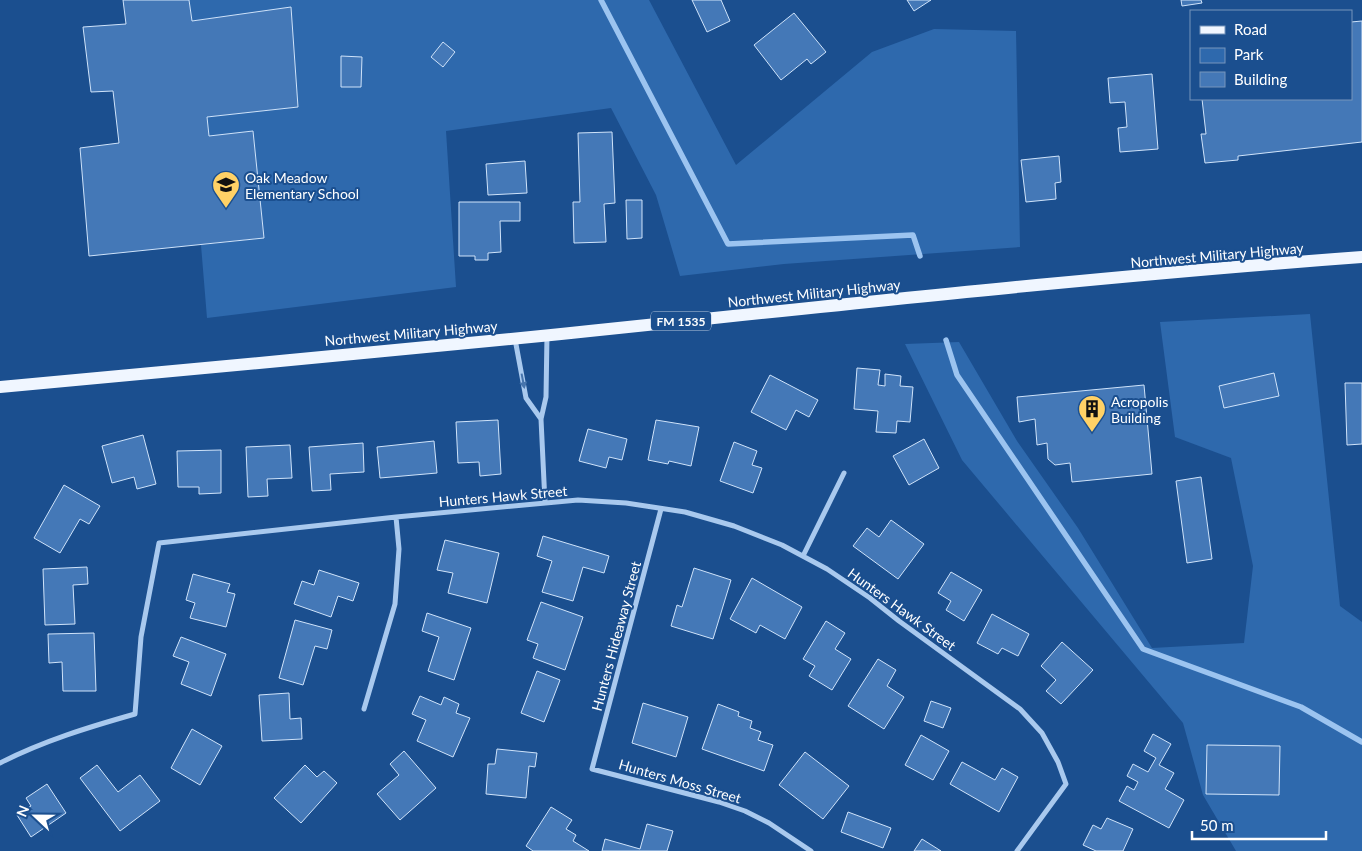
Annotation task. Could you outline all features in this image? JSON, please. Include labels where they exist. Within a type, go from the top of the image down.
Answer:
[{"type":"main road","name":"Northwest Military Highway","points":[[0,387],[1024,287],[1362,257]]},
{"type":"street","points":[[545,504],[541,419],[546,397],[547,335]]},
{"type":"street","points":[[515,338],[526,398],[541,419]]},
{"type":"street","points":[[803,556],[844,473]]},
{"type":"street","name":"Hunters Hawk Street","points":[[0,763],[38,746],[96,725],[135,714],[141,637],[159,542],[578,500],[626,503],[684,512],[734,526],[782,545],[828,569],[1020,708],[1042,733],[1058,762],[1066,784],[1017,851]]},
{"type":"street","name":"Hunters Hideaway Street","points":[[592,769],[661,509]]},
{"type":"street","points":[[364,709],[395,604],[399,549],[396,517]]},
{"type":"street","name":"Hunters Moss Street","points":[[592,769],[719,802],[745,811],[769,823],[811,851]]},
{"type":"green space","points":[[189,0],[649,0],[736,165],[872,52],[934,29],[1016,31],[1020,247],[784,264],[680,276],[656,195],[611,108],[446,131],[456,287],[207,318],[201,245],[264,238],[253,131],[209,136],[207,117],[298,107],[291,7],[192,21]]},
{"type":"green space","points":[[1310,314],[1340,606],[1362,622],[1362,851],[1236,851],[1203,795],[1183,723],[962,460],[905,344],[959,342],[1017,441],[1078,528],[1152,648],[1244,643],[1253,566],[1231,458],[1175,437],[1160,322]]},
{"type":"building","points":[[123,0],[189,0],[192,21],[291,7],[298,107],[207,117],[209,136],[253,131],[264,238],[89,256],[80,148],[119,143],[113,91],[91,92],[83,27],[126,24]]},
{"type":"building","points":[[692,0],[721,0],[730,21],[707,32]]},
{"type":"building","points":[[907,0],[931,0],[914,11]]},
{"type":"building","points":[[1181,0],[1201,0],[1202,3],[1182,6]]},
{"type":"building","points":[[794,13],[826,52],[811,64],[807,59],[781,80],[754,45]]},
{"type":"building","points":[[1362,21],[1362,142],[1238,156],[1238,160],[1205,163],[1201,134],[1206,134],[1202,100],[1352,100],[1352,22]]},
{"type":"building","points":[[443,42],[455,52],[443,67],[431,57]]},
{"type":"building","points":[[341,56],[362,57],[361,87],[341,87]]},
{"type":"building","points":[[1152,74],[1158,149],[1120,152],[1118,128],[1127,127],[1125,102],[1110,103],[1108,78]]},
{"type":"building","points":[[612,132],[615,203],[604,204],[606,242],[574,243],[573,202],[580,202],[578,133]]},
{"type":"building","points":[[1059,156],[1061,182],[1055,183],[1056,199],[1026,202],[1021,160]]},
{"type":"building","points":[[525,161],[527,193],[488,195],[486,164]]},
{"type":"building","points":[[626,200],[642,200],[642,238],[627,239]]},
{"type":"building","points":[[459,202],[520,202],[520,221],[500,221],[501,252],[488,253],[488,260],[475,260],[475,256],[459,256]]},
{"type":"building","points":[[857,368],[880,370],[878,385],[885,386],[885,374],[901,376],[900,386],[913,387],[910,422],[897,421],[896,433],[876,432],[878,411],[854,409]]},
{"type":"building","points":[[1274,373],[1279,396],[1224,408],[1219,386]]},
{"type":"building","points":[[770,375],[818,400],[809,417],[796,410],[786,430],[751,412]]},
{"type":"building","points":[[1345,383],[1362,383],[1362,444],[1347,445]]},
{"type":"building","name":"Acropolis Building","points":[[1144,385],[1152,474],[1072,482],[1070,463],[1055,465],[1048,459],[1047,443],[1037,445],[1035,419],[1019,422],[1017,397]]},
{"type":"building","points":[[498,420],[501,474],[480,476],[479,462],[458,463],[456,422]]},
{"type":"building","points":[[656,420],[699,427],[691,466],[669,461],[668,464],[648,460]]},
{"type":"building","points":[[588,429],[627,439],[622,460],[609,457],[606,468],[579,461]]},
{"type":"building","points":[[143,435],[156,484],[137,489],[134,477],[112,483],[102,446]]},
{"type":"building","points":[[924,439],[939,468],[909,485],[893,456]]},
{"type":"building","points":[[434,441],[437,473],[380,478],[377,447]]},
{"type":"building","points":[[734,442],[757,451],[752,465],[762,468],[753,493],[720,481]]},
{"type":"building","points":[[363,443],[364,472],[330,474],[331,490],[312,491],[309,447]]},
{"type":"building","points":[[290,445],[292,478],[267,479],[268,496],[248,497],[246,447]]},
{"type":"building","points":[[221,450],[221,493],[199,494],[199,487],[178,487],[177,451]]},
{"type":"building","points":[[1201,477],[1212,559],[1187,563],[1176,481]]},
{"type":"building","points":[[64,485],[100,506],[89,524],[80,519],[60,553],[34,538]]},
{"type":"building","points":[[891,520],[924,544],[898,579],[853,546],[867,528],[879,537]]},
{"type":"building","points":[[543,536],[609,556],[604,573],[583,567],[573,601],[542,592],[552,561],[537,556]]},
{"type":"building","points":[[445,540],[499,553],[487,603],[448,593],[453,573],[437,570]]},
{"type":"building","points":[[87,567],[88,584],[73,585],[75,624],[45,625],[43,569]]},
{"type":"building","points":[[694,568],[731,580],[713,639],[671,626],[677,605],[682,607]]},
{"type":"building","points":[[319,570],[359,583],[353,601],[338,596],[331,617],[294,604],[302,581],[314,585]]},
{"type":"building","points":[[951,572],[982,590],[964,621],[946,610],[951,601],[938,593]]},
{"type":"building","points":[[193,574],[230,584],[227,592],[235,594],[226,627],[190,618],[195,603],[186,600]]},
{"type":"building","points":[[752,578],[802,607],[785,639],[760,625],[756,633],[730,619]]},
{"type":"building","points":[[541,602],[583,617],[565,670],[533,658],[538,644],[527,640]]},
{"type":"building","points":[[427,613],[471,628],[454,680],[428,671],[439,637],[422,631]]},
{"type":"building","points":[[992,614],[1029,634],[1018,656],[1002,648],[998,654],[977,643]]},
{"type":"building","points":[[295,620],[332,630],[327,649],[315,646],[303,685],[279,678]]},
{"type":"building","points":[[826,621],[845,633],[835,649],[851,659],[832,690],[809,676],[815,666],[803,659]]},
{"type":"building","points":[[94,633],[96,691],[63,691],[62,662],[49,663],[48,634]]},
{"type":"building","points":[[181,637],[226,654],[211,696],[181,684],[189,662],[173,656]]},
{"type":"building","points":[[1062,642],[1093,670],[1061,704],[1046,691],[1056,680],[1041,666]]},
{"type":"building","points":[[878,659],[896,670],[887,686],[904,697],[884,729],[848,706]]},
{"type":"building","points":[[537,671],[560,680],[544,722],[521,713]]},
{"type":"building","points":[[289,693],[290,719],[301,718],[302,739],[262,741],[259,695]]},
{"type":"building","points":[[420,696],[441,705],[444,697],[459,704],[456,713],[470,718],[453,757],[417,741],[426,720],[412,714]]},
{"type":"building","points":[[931,701],[951,708],[943,728],[924,721]]},
{"type":"building","points":[[643,703],[688,717],[676,757],[632,743]]},
{"type":"building","points":[[718,704],[739,712],[738,716],[752,721],[750,728],[761,732],[758,740],[773,745],[764,771],[702,749]]},
{"type":"building","points":[[192,729],[222,746],[200,785],[171,768]]},
{"type":"building","points":[[1153,734],[1171,744],[1159,765],[1174,773],[1165,789],[1184,800],[1169,828],[1119,801],[1127,786],[1134,790],[1138,782],[1127,776],[1133,764],[1148,772],[1156,758],[1144,751]]},
{"type":"building","points":[[921,735],[949,751],[933,780],[905,765]]},
{"type":"building","points":[[1207,745],[1280,746],[1279,795],[1206,794]]},
{"type":"building","points":[[497,749],[537,753],[535,767],[529,766],[526,798],[486,794],[488,764],[495,764]]},
{"type":"building","points":[[404,751],[436,788],[400,820],[377,794],[399,775],[390,764]]},
{"type":"building","points":[[805,752],[849,786],[823,819],[779,785]]},
{"type":"building","points":[[962,762],[995,780],[1002,768],[1018,777],[999,812],[950,784]]},
{"type":"building","points":[[97,765],[118,792],[140,775],[160,801],[120,831],[80,778]]},
{"type":"building","points":[[305,765],[317,777],[324,771],[337,783],[301,823],[274,798]]},
{"type":"building","points":[[47,784],[66,813],[31,837],[17,815],[31,806],[26,798]]},
{"type":"building","points":[[551,807],[572,820],[566,829],[576,835],[573,841],[589,851],[533,851],[526,846]]},
{"type":"building","points":[[848,812],[891,828],[883,848],[841,832]]},
{"type":"building","points":[[1107,818],[1133,829],[1123,851],[1096,851],[1083,845],[1093,825],[1101,829]]},
{"type":"building","points":[[647,824],[673,831],[667,851],[602,851],[605,839],[640,849]]},
{"type":"building","points":[[922,839],[941,851],[914,851]]},
{"type":"waterway","points":[[601,0],[728,244],[913,235],[920,256]]},
{"type":"waterway","points":[[946,340],[957,375],[1143,649],[1301,707],[1362,742]]},
{"type":"place","name":"Oak Meadow Elementary School","points":[[226,209]]},
{"type":"place","name":"Acropolis Building","points":[[1092,433]]}]
